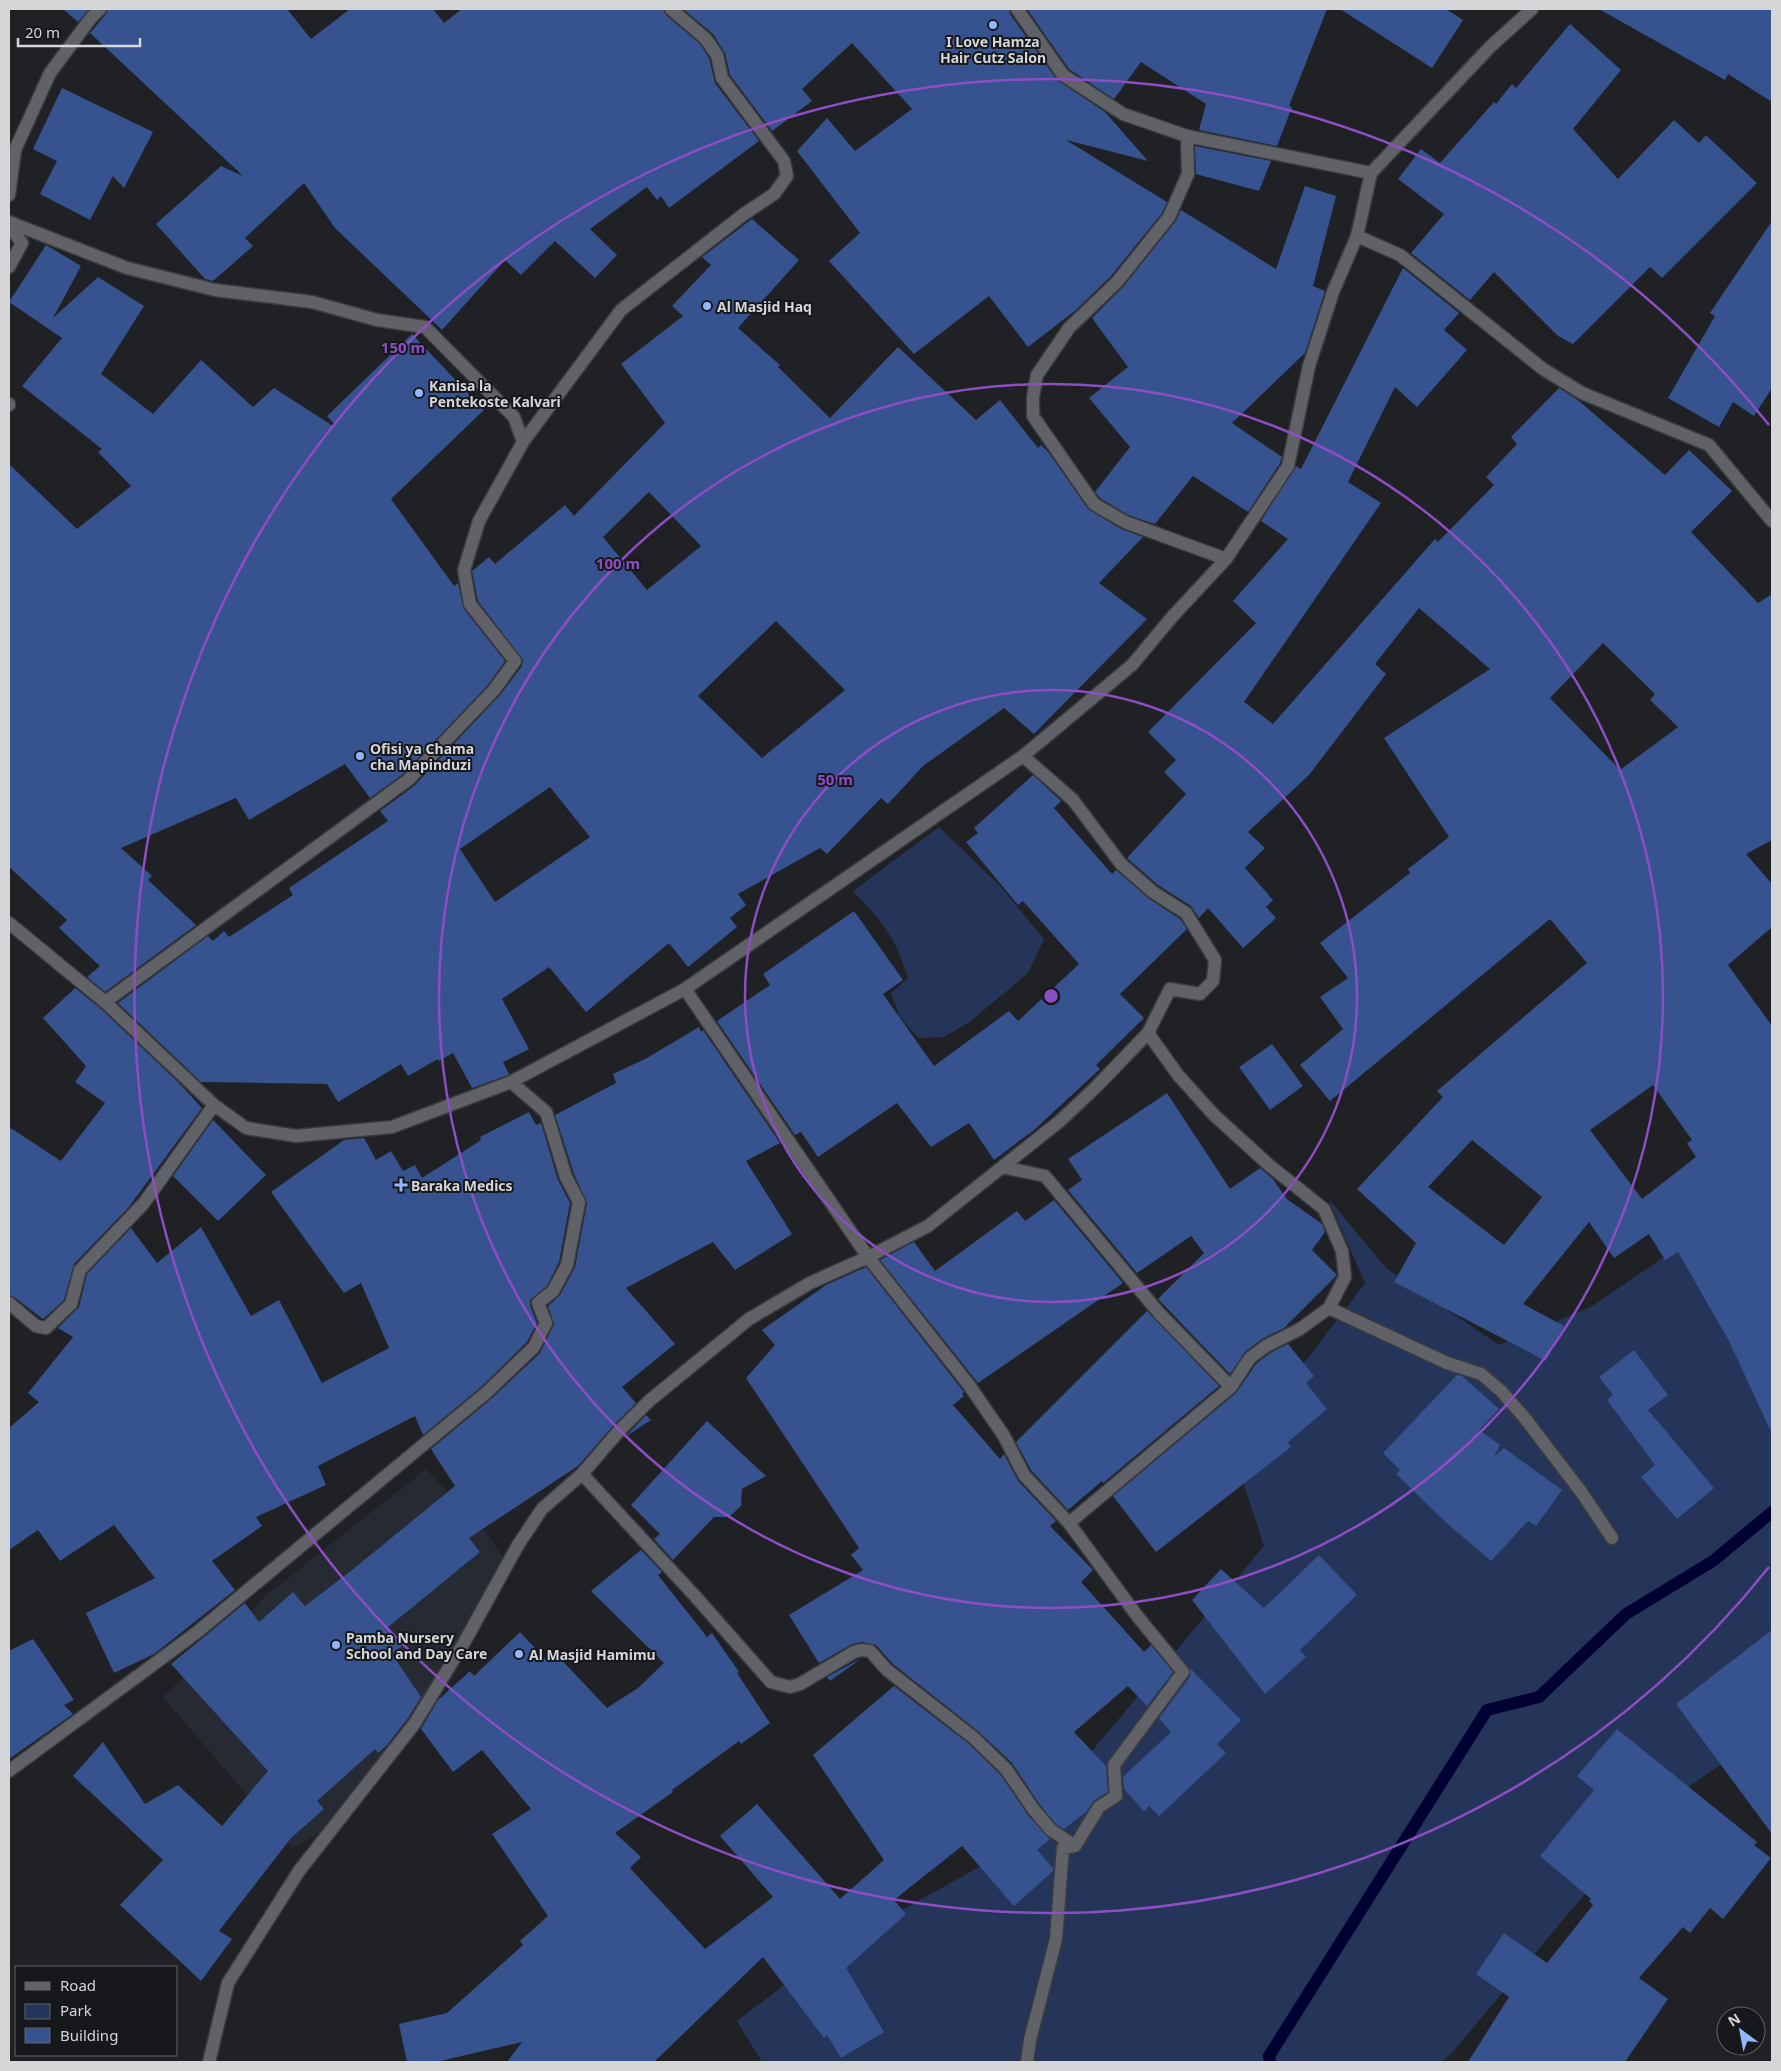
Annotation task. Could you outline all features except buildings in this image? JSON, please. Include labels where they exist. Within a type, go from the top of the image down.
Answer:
[{"type":"street","points":[[9,195],[15,150],[50,73],[90,18],[100,9]]},
{"type":"street","points":[[105,1002],[408,780],[494,690],[515,661],[470,604],[464,570],[479,521],[523,442],[621,310],[744,214],[774,194],[787,176],[784,161],[722,78],[717,55],[706,40],[671,9]]},
{"type":"street","points":[[1017,9],[1063,75],[1122,114],[1187,136],[1371,173]]},
{"type":"street","points":[[9,923],[105,1002],[214,1105],[246,1128],[296,1136],[392,1127],[511,1082],[685,989],[1023,756],[1132,665],[1172,617],[1226,560],[1288,466],[1309,366],[1333,292],[1357,236],[1371,173],[1491,46],[1532,9]]},
{"type":"street","points":[[1187,136],[1188,174],[1169,217],[1117,282],[1069,328],[1037,375],[1033,397],[1033,416],[1094,504],[1125,522],[1226,560]]},
{"type":"street","points":[[9,224],[127,268],[215,290],[312,302],[377,320],[425,327],[514,417],[523,442]]},
{"type":"street","points":[[9,224],[22,244],[9,267]]},
{"type":"street","points":[[1357,236],[1400,255],[1543,369],[1574,388],[1709,445],[1772,521]]},
{"type":"street","points":[[210,2062],[228,1983],[299,1870],[415,1723],[465,1641],[518,1545],[542,1509],[582,1474],[618,1432],[650,1401],[750,1319],[810,1283],[868,1257],[928,1226],[1060,1121],[1098,1086],[1148,1033],[1170,989],[1200,994],[1213,980],[1215,960],[1186,913],[1153,892],[1121,864],[1073,800],[1023,756]]},
{"type":"street","points":[[685,989],[868,1257],[974,1392],[1004,1436],[1024,1475],[1069,1524],[1138,1618],[1183,1672],[1114,1765],[1116,1796],[1098,1808],[1074,1846],[1063,1848],[1056,1939],[1030,2040],[1027,2062]]},
{"type":"street","points":[[1069,1524],[1231,1387],[1250,1358],[1266,1346],[1300,1329],[1329,1308],[1345,1277],[1342,1251],[1324,1209],[1269,1165],[1214,1115],[1178,1075],[1148,1033]]},
{"type":"street","points":[[9,1771],[196,1633],[486,1393],[534,1347],[546,1323],[538,1303],[553,1291],[567,1264],[579,1202],[566,1176],[546,1112],[511,1082]]},
{"type":"street","points":[[9,1303],[36,1326],[46,1328],[71,1304],[80,1270],[144,1203],[214,1105]]},
{"type":"street","points":[[1002,1167],[1045,1176],[1159,1313],[1231,1387]]},
{"type":"street","points":[[1329,1308],[1439,1359],[1481,1374],[1501,1391],[1524,1418],[1582,1493],[1612,1538]]},
{"type":"street","points":[[582,1474],[695,1596],[771,1682],[790,1687],[854,1652],[861,1650],[870,1652],[887,1670],[974,1738],[1006,1769],[1034,1810],[1051,1830],[1074,1846]]},
{"type":"shaded area","name":"Pamba Nursery School and Day Care","points":[[426,1469],[481,1526],[506,1560],[423,1703],[323,1831],[292,1848],[163,1697],[269,1593]]},
{"type":"green space","points":[[939,827],[1001,887],[1044,939],[1028,973],[971,1021],[944,1037],[918,1038],[900,1017],[891,993],[908,978],[898,951],[887,930],[853,891]]},
{"type":"green space","points":[[1772,1190],[1772,1729],[1687,1788],[1640,1828],[1452,2053],[1441,2062],[762,2062],[737,2021],[830,1950],[1008,1851],[1264,1546],[1234,1455],[1365,1283],[1328,1198],[1386,1268],[1499,1345],[1591,1307],[1744,1202]]},
{"type":"waterway","points":[[1270,2062],[1269,2056],[1487,1710],[1539,1697],[1626,1614],[1713,1561],[1772,1512]]},
{"type":"place","name":"I Love Hamza Hair Cutz Salon","points":[[993,25]]},
{"type":"place","name":"Al Masjid Haq","points":[[707,306]]},
{"type":"place","name":"Kanisa la Pentekoste Kalvari","points":[[419,393]]},
{"type":"place","name":"Ofisi ya Chama cha Mapinduzi","points":[[360,756]]},
{"type":"place","name":"Baraka Medics","points":[[401,1185]]},
{"type":"place","name":"Pamba Nursery School and Day Care","points":[[336,1645]]},
{"type":"place","name":"Al Masjid Hamimu","points":[[519,1654]]}]
